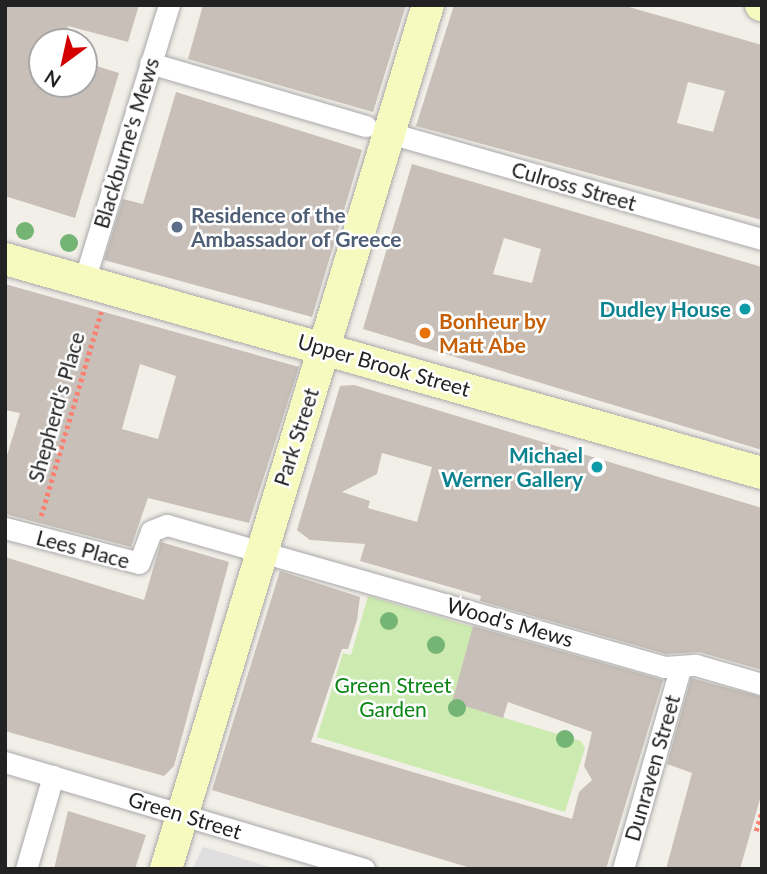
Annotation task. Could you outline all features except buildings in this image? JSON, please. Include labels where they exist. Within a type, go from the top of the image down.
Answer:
[{"type":"street","name":"Blackburne's Mews","points":[[96,284],[150,63],[169,5]]},
{"type":"street","name":"Park Street","points":[[166,869],[258,554],[324,348],[376,129],[428,5]]},
{"type":"street","name":"Culross Street","points":[[150,63],[762,239]]},
{"type":"street","name":"Upper Brook Street","points":[[5,259],[762,473]]},
{"type":"street","name":"Lees Place","points":[[5,528],[139,563],[150,531],[167,525],[258,554]]},
{"type":"street","name":"Wood's Mews","points":[[258,554],[666,667],[696,665],[762,684]]},
{"type":"street","name":"Dunraven Street","points":[[623,869],[681,666]]},
{"type":"street","name":"Green Street","points":[[5,762],[364,869]]},
{"type":"street","points":[[26,869],[53,776]]},
{"type":"path","name":"Shepherd's Place","points":[[35,537],[96,284]]},
{"type":"path","points":[[762,810],[757,832],[762,817]]},
{"type":"shaded area","points":[[203,847],[221,852],[276,869],[192,869]]},
{"type":"green space","name":"Green Street Garden","points":[[368,596],[473,627],[452,702],[581,741],[585,748],[565,812],[317,737],[343,653],[351,655]]},
{"type":"place","name":"Residence of the Ambassador of Greece","points":[[177,227]]},
{"type":"place","name":"Dudley House","points":[[745,309]]},
{"type":"place","name":"Bonheur by Matt Abe","points":[[425,333]]},
{"type":"place","name":"Michael Werner Gallery","points":[[597,467]]}]
